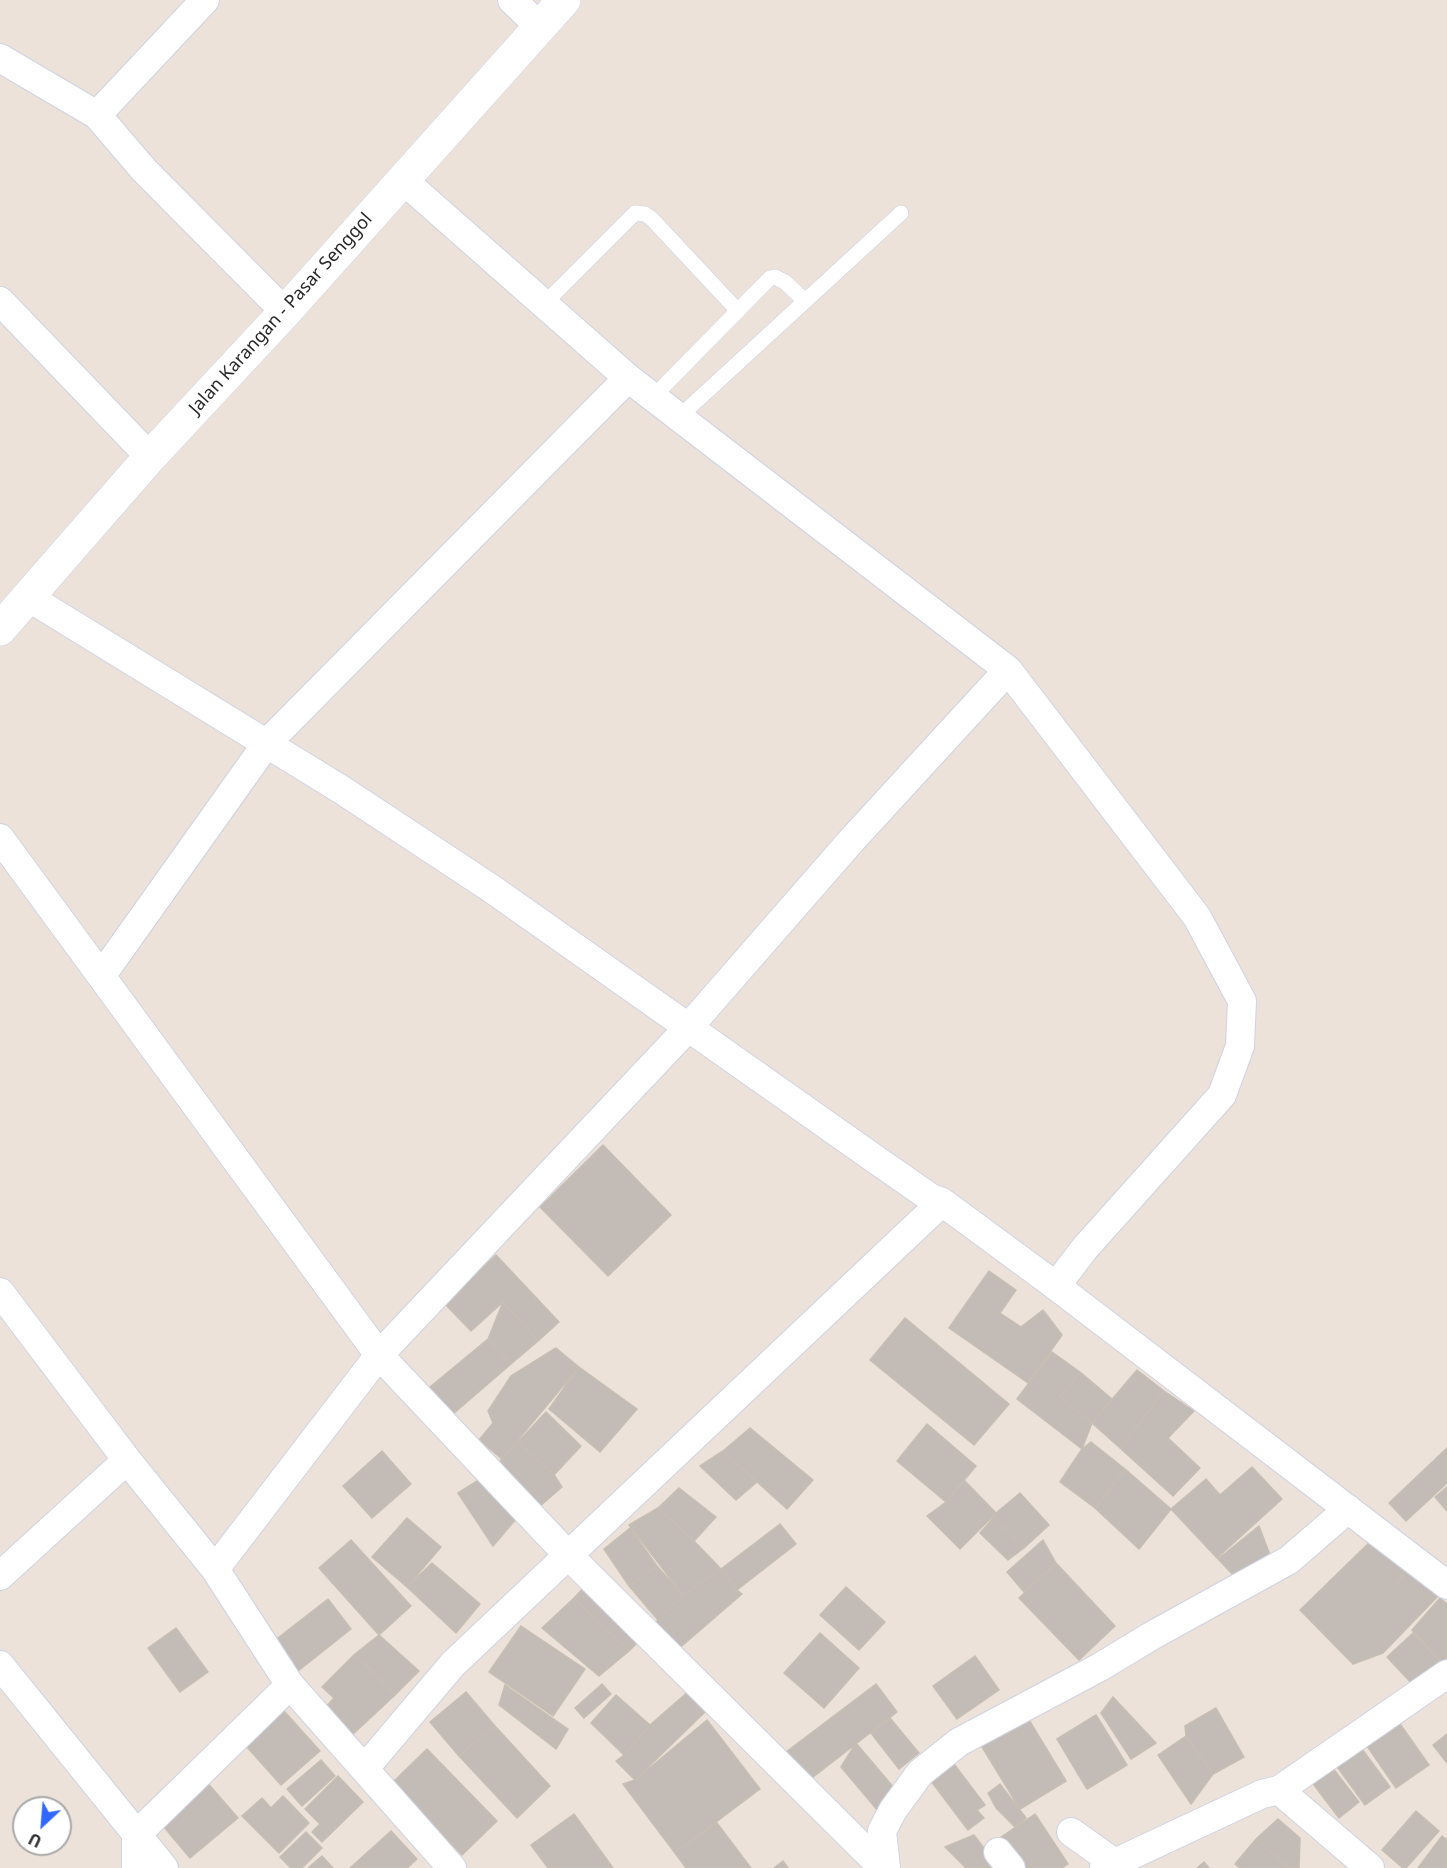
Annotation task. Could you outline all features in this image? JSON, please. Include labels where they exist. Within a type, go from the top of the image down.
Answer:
[{"type":"main road","name":"Jalan Karangan - Pasar Senggol","points":[[0,629],[150,457],[285,312],[564,0]]},
{"type":"street","points":[[97,115],[205,0]]},
{"type":"street","points":[[512,0],[540,27]]},
{"type":"street","points":[[0,58],[97,115],[144,170],[285,312]]},
{"type":"street","points":[[403,180],[628,378],[1008,670],[1197,918],[1242,1001],[1240,1046],[1222,1095],[1084,1248],[1056,1286]]},
{"type":"street","points":[[0,301],[150,457]]},
{"type":"street","points":[[102,975],[267,743],[628,378]]},
{"type":"street","points":[[28,597],[342,790],[492,889],[687,1029],[931,1198],[942,1202],[1056,1286],[1447,1585]]},
{"type":"street","points":[[215,1569],[379,1355],[687,1029],[851,841],[1008,670]]},
{"type":"street","points":[[0,838],[379,1355],[568,1555],[885,1868]]},
{"type":"street","points":[[365,1768],[453,1664],[942,1202]]},
{"type":"street","points":[[0,1292],[127,1460],[215,1569],[290,1685],[452,1868]]},
{"type":"street","points":[[0,1576],[127,1460]]},
{"type":"street","points":[[885,1868],[882,1831],[893,1810],[920,1773],[959,1742],[1100,1667],[1153,1635],[1290,1560],[1348,1509]]},
{"type":"street","points":[[0,1665],[164,1868]]},
{"type":"street","points":[[1071,1832],[1108,1865],[1262,1794],[1279,1790],[1447,1674]]},
{"type":"street","points":[[136,1868],[136,1835],[290,1685]]},
{"type":"street","points":[[1279,1790],[1370,1868]]},
{"type":"lane","points":[[544,304],[635,213],[645,213],[738,311]]},
{"type":"lane","points":[[679,417],[901,213]]},
{"type":"lane","points":[[653,397],[770,278],[775,276],[785,282],[805,302]]},
{"type":"building","points":[[603,1145],[671,1215],[608,1276],[540,1207]]},
{"type":"building","points":[[496,1255],[559,1322],[538,1341],[503,1302],[471,1331],[444,1303]]},
{"type":"building","points":[[989,1271],[1016,1290],[1000,1313],[1021,1327],[1043,1310],[1062,1335],[1028,1383],[949,1328]]},
{"type":"building","points":[[503,1302],[538,1341],[511,1364],[488,1339]]},
{"type":"building","points":[[905,1318],[1009,1404],[974,1445],[870,1360]]},
{"type":"building","points":[[488,1339],[511,1364],[453,1414],[430,1387]]},
{"type":"building","points":[[556,1348],[579,1367],[502,1459],[479,1440],[493,1423],[488,1411],[511,1376]]},
{"type":"building","points":[[1052,1352],[1080,1372],[1060,1397],[1092,1423],[1082,1449],[1017,1399]]},
{"type":"building","points":[[579,1367],[637,1409],[600,1452],[549,1409]]},
{"type":"building","points":[[1137,1370],[1164,1391],[1120,1448],[1092,1423]]},
{"type":"building","points":[[1080,1372],[1112,1399],[1092,1423],[1060,1397]]},
{"type":"building","points":[[1164,1391],[1194,1411],[1168,1438],[1200,1468],[1173,1496],[1120,1448]]},
{"type":"building","points":[[546,1412],[581,1446],[554,1475],[518,1442]]},
{"type":"building","points":[[927,1424],[976,1466],[946,1502],[897,1461]]},
{"type":"building","points":[[750,1428],[813,1480],[787,1509],[723,1451]]},
{"type":"building","points":[[518,1442],[554,1475],[562,1487],[539,1507],[499,1462]]},
{"type":"building","points":[[1091,1442],[1125,1469],[1095,1508],[1060,1482],[1082,1449]]},
{"type":"building","points":[[1447,1448],[1447,1483],[1406,1521],[1389,1503]]},
{"type":"building","points":[[382,1451],[411,1484],[372,1518],[343,1486]]},
{"type":"building","points":[[723,1451],[757,1482],[736,1500],[700,1466]]},
{"type":"building","points":[[1252,1467],[1282,1499],[1217,1558],[1171,1509],[1206,1479],[1220,1495]]},
{"type":"building","points":[[1125,1469],[1171,1509],[1139,1549],[1095,1508]]},
{"type":"building","points":[[482,1478],[522,1512],[493,1546],[458,1493]]},
{"type":"building","points":[[964,1480],[996,1513],[960,1549],[927,1516],[946,1502]]},
{"type":"building","points":[[1447,1487],[1447,1511],[1435,1497]]},
{"type":"building","points":[[679,1488],[716,1517],[694,1541],[658,1508]]},
{"type":"building","points":[[1020,1493],[1049,1525],[1024,1548],[994,1517]]},
{"type":"building","points":[[658,1508],[721,1569],[683,1595],[629,1525]]},
{"type":"building","points":[[994,1517],[1024,1548],[1008,1560],[980,1533]]},
{"type":"building","points":[[407,1518],[441,1547],[407,1587],[372,1557]]},
{"type":"building","points":[[780,1524],[796,1544],[737,1590],[721,1569]]},
{"type":"building","points":[[1259,1526],[1270,1555],[1236,1578],[1218,1559]]},
{"type":"building","points":[[630,1528],[657,1566],[629,1586],[604,1549]]},
{"type":"building","points":[[1375,1537],[1407,1570],[1396,1585],[1408,1570],[1438,1596],[1383,1653],[1353,1664],[1300,1610]]},
{"type":"building","points":[[351,1540],[411,1606],[379,1635],[319,1568]]},
{"type":"building","points":[[1043,1540],[1056,1563],[1024,1592],[1007,1572]]},
{"type":"building","points":[[432,1563],[480,1604],[456,1633],[407,1587]]},
{"type":"building","points":[[1056,1563],[1115,1626],[1079,1660],[1019,1598]]},
{"type":"building","points":[[657,1566],[683,1595],[658,1620],[629,1586]]},
{"type":"building","points":[[721,1569],[742,1594],[676,1651],[654,1626],[683,1595]]},
{"type":"building","points":[[589,1582],[644,1636],[629,1651],[574,1598]]},
{"type":"building","points":[[846,1587],[885,1622],[859,1650],[820,1615]]},
{"type":"building","points":[[574,1598],[629,1651],[599,1676],[542,1628]]},
{"type":"building","points":[[1440,1598],[1447,1604],[1447,1660],[1443,1664],[1412,1630]]},
{"type":"building","points":[[328,1599],[351,1629],[298,1671],[274,1641]]},
{"type":"building","points":[[521,1626],[585,1669],[553,1716],[489,1672]]},
{"type":"building","points":[[176,1628],[208,1672],[180,1692],[148,1648]]},
{"type":"building","points":[[820,1633],[859,1668],[824,1708],[784,1673]]},
{"type":"building","points":[[1413,1633],[1443,1664],[1417,1689],[1387,1657]]},
{"type":"building","points":[[379,1635],[419,1671],[395,1695],[355,1654]]},
{"type":"building","points":[[355,1654],[395,1695],[351,1736],[324,1709],[334,1698],[322,1687]]},
{"type":"building","points":[[975,1656],[999,1690],[957,1719],[933,1686]]},
{"type":"building","points":[[602,1684],[611,1694],[584,1718],[575,1708]]},
{"type":"building","points":[[876,1684],[897,1712],[808,1781],[786,1752]]},
{"type":"building","points":[[505,1685],[568,1729],[556,1749],[499,1705]]},
{"type":"building","points":[[690,1690],[708,1709],[635,1780],[616,1761],[650,1725]]},
{"type":"building","points":[[466,1692],[495,1726],[459,1756],[430,1722]]},
{"type":"building","points":[[616,1695],[650,1725],[624,1755],[591,1723]]},
{"type":"building","points":[[1113,1697],[1156,1743],[1131,1759],[1101,1713]]},
{"type":"building","points":[[1216,1708],[1244,1757],[1213,1774],[1186,1736],[1185,1726]]},
{"type":"building","points":[[284,1711],[320,1751],[281,1785],[246,1746]]},
{"type":"building","points":[[1026,1715],[1066,1781],[1020,1809],[979,1742]]},
{"type":"building","points":[[1096,1715],[1127,1765],[1087,1789],[1057,1739]]},
{"type":"building","points":[[890,1718],[919,1753],[899,1769],[871,1733]]},
{"type":"building","points":[[707,1720],[760,1789],[675,1853],[623,1784],[635,1780]]},
{"type":"building","points":[[1398,1721],[1429,1765],[1396,1788],[1365,1743]]},
{"type":"building","points":[[495,1726],[550,1786],[517,1818],[459,1756]]},
{"type":"building","points":[[1447,1734],[1447,1763],[1433,1745]]},
{"type":"building","points":[[1186,1736],[1213,1774],[1191,1804],[1158,1755]]},
{"type":"building","points":[[856,1743],[900,1795],[879,1812],[841,1767]]},
{"type":"building","points":[[1359,1745],[1390,1787],[1365,1805],[1330,1757]]},
{"type":"building","points":[[427,1749],[497,1821],[462,1855],[392,1783]]},
{"type":"building","points":[[321,1760],[335,1776],[302,1806],[287,1789]]},
{"type":"building","points":[[1328,1762],[1359,1802],[1339,1818],[1308,1777]]},
{"type":"building","points":[[954,1764],[985,1805],[977,1810],[984,1818],[968,1830],[931,1781]]},
{"type":"building","points":[[338,1776],[363,1802],[322,1842],[312,1832],[320,1824],[305,1809]]},
{"type":"building","points":[[205,1780],[238,1818],[190,1858],[158,1820]]},
{"type":"building","points":[[1000,1784],[1026,1818],[1015,1827],[996,1808],[988,1793]]},
{"type":"building","points":[[283,1796],[309,1823],[279,1853],[242,1816],[262,1798],[271,1808]]},
{"type":"building","points":[[1416,1811],[1439,1831],[1406,1868],[1403,1868],[1382,1850]]},
{"type":"building","points":[[574,1814],[613,1868],[548,1868],[531,1845]]},
{"type":"building","points":[[1035,1814],[1068,1864],[1062,1868],[1022,1868],[1001,1837]]},
{"type":"building","points":[[1278,1819],[1300,1838],[1299,1868],[1290,1868],[1256,1839]]},
{"type":"building","points":[[717,1823],[751,1868],[686,1868],[675,1853]]},
{"type":"building","points":[[391,1831],[417,1859],[407,1868],[350,1868]]},
{"type":"building","points":[[306,1832],[322,1848],[302,1868],[291,1868],[280,1857]]},
{"type":"building","points":[[974,1835],[999,1868],[966,1868],[945,1847]]},
{"type":"building","points":[[1442,1836],[1447,1840],[1447,1868],[1418,1868]]},
{"type":"building","points":[[1256,1839],[1290,1868],[1240,1868],[1235,1864]]},
{"type":"building","points":[[322,1856],[333,1868],[308,1868]]},
{"type":"building","points":[[783,1861],[788,1868],[774,1868]]},
{"type":"building","points":[[1204,1862],[1209,1868],[1197,1868]]}]
